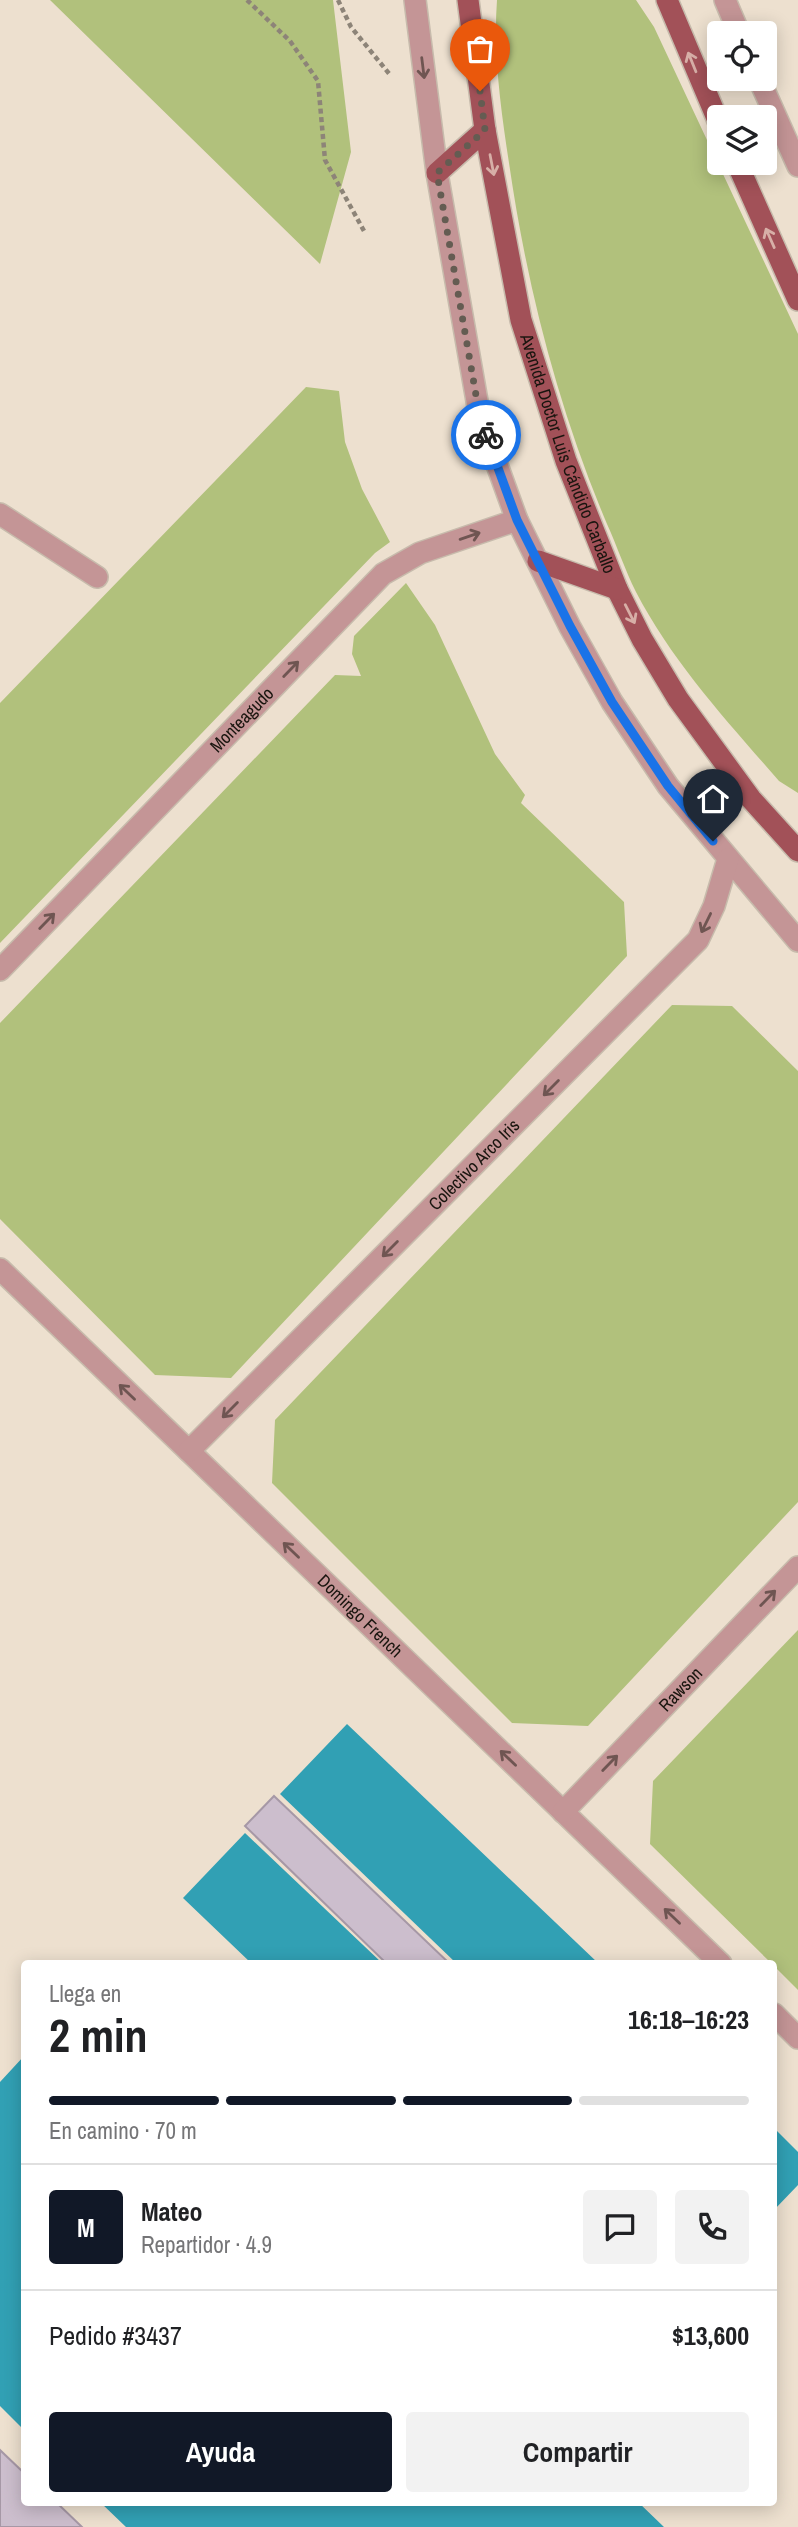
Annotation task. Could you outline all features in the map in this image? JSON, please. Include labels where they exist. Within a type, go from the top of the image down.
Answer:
[{"type":"main road","name":"Avenida Doctor Luis Cándido Carballo","points":[[468,0],[485,130],[521,320],[566,461],[617,589],[642,639],[678,699],[751,799],[798,851]]},
{"type":"main road","points":[[667,0],[711,105]]},
{"type":"main road","points":[[437,173],[485,130]]},
{"type":"main road","points":[[742,175],[798,300]]},
{"type":"main road","points":[[538,561],[617,589]]},
{"type":"main road","points":[[751,799],[798,828]]},
{"type":"street","points":[[415,0],[437,173],[480,418],[517,520],[612,702],[668,786],[798,941]]},
{"type":"street","points":[[725,0],[734,21]]},
{"type":"street","points":[[764,91],[798,166]]},
{"type":"street","points":[[0,514],[97,577]]},
{"type":"street","name":"Monteagudo","points":[[0,970],[383,574],[420,553],[517,520]]},
{"type":"street","name":"Colectivo Arco Iris","points":[[189,1451],[698,940],[714,906],[728,859]]},
{"type":"street","name":"Domingo French","points":[[0,1269],[717,1960]]},
{"type":"street","name":"Rawson","points":[[563,1812],[798,1567]]},
{"type":"street","points":[[777,2017],[798,2038]]},
{"type":"path","points":[[247,0],[290,41],[318,81],[325,160],[364,231]]},
{"type":"path","points":[[338,0],[351,27],[395,81]]},
{"type":"green space","points":[[50,0],[333,0],[351,152],[320,264]]},
{"type":"green space","points":[[497,0],[636,0],[654,27],[707,140],[707,175],[723,175],[798,334],[798,793],[779,781],[702,691],[667,643],[632,584],[589,480],[546,346],[525,255],[506,143],[496,41]]},
{"type":"green space","points":[[306,387],[339,391],[345,442],[362,489],[390,542],[375,553],[0,943],[0,703]]},
{"type":"green space","points":[[406,583],[435,625],[495,754],[525,795],[521,803],[624,902],[627,956],[231,1378],[155,1375],[0,1219],[0,1023],[335,675],[361,676],[352,654],[354,636]]},
{"type":"green space","points":[[672,1005],[732,1006],[798,1071],[798,1502],[588,1726],[512,1723],[272,1483],[275,1420]]},
{"type":"green space","points":[[798,1630],[798,1990],[777,1969],[777,1960],[768,1960],[650,1844],[653,1781]]},
{"type":"water","points":[[347,1724],[595,1960],[453,1960],[280,1794]]},
{"type":"water","points":[[245,1833],[379,1960],[248,1960],[183,1898]]},
{"type":"water","points":[[21,2059],[21,2427],[0,2406],[0,2082]]},
{"type":"water","points":[[777,2131],[798,2152],[798,2185],[777,2207]]},
{"type":"water","points":[[104,2506],[642,2506],[664,2527],[126,2527]]},
{"type":"building","points":[[274,1796],[446,1960],[383,1960],[245,1826]]},
{"type":"building","points":[[0,2450],[21,2470],[21,2506],[60,2506],[82,2527],[0,2527]]},
{"type":"way so far","points":[[480,91],[485,130],[437,173],[450,258],[480,418],[486,435]]},
{"type":"route","points":[[486,435],[517,520],[612,702],[668,786],[713,841]]}]
